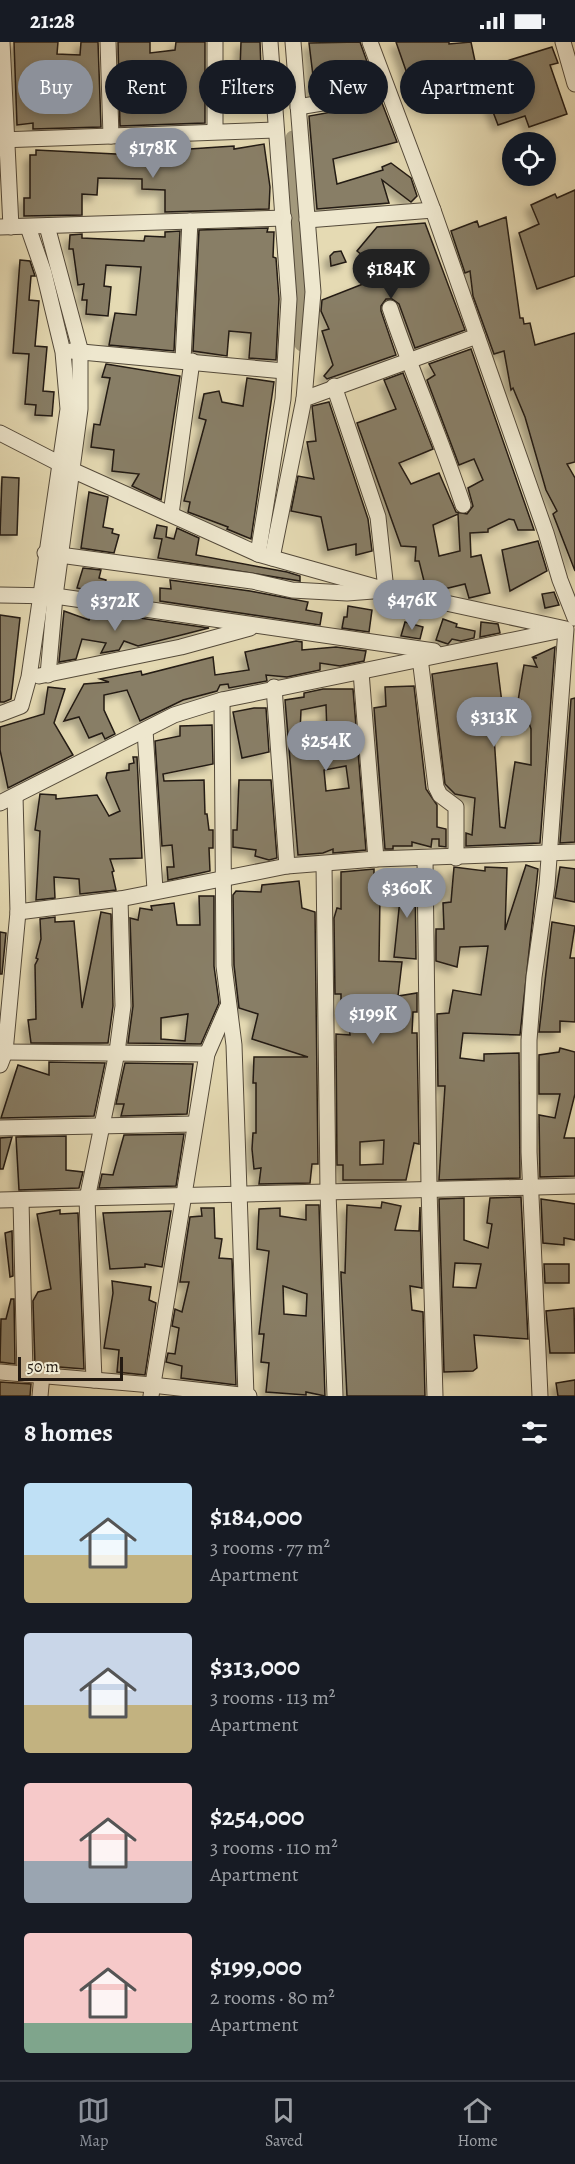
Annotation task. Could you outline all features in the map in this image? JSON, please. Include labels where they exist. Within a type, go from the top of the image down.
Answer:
[{"type":"street","points":[[2,42],[6,227],[284,218]]},
{"type":"street","points":[[108,42],[111,136]]},
{"type":"street","points":[[215,42],[215,130]]},
{"type":"street","points":[[265,556],[283,399],[289,299],[270,42]]},
{"type":"street","points":[[265,556],[303,399],[312,292],[293,42]]},
{"type":"street","points":[[370,42],[376,60]]},
{"type":"street","points":[[563,42],[575,84]]},
{"type":"street","points":[[388,92],[433,210],[546,533],[572,625],[529,1040],[535,1319],[540,1396]]},
{"type":"street","points":[[298,107],[308,105]]},
{"type":"street","points":[[3,140],[215,130],[276,130]]},
{"type":"street","points":[[307,220],[433,210]]},
{"type":"street","points":[[171,514],[188,360],[190,221]]},
{"type":"street","points":[[28,226],[44,273],[63,352],[68,410],[72,427]]},
{"type":"street","points":[[47,226],[80,349],[66,467],[61,554],[48,675]]},
{"type":"street","points":[[390,308],[407,360],[438,433],[463,505]]},
{"type":"street","points":[[303,399],[477,336]]},
{"type":"street","points":[[63,352],[80,349],[284,371]]},
{"type":"street","points":[[334,386],[378,517],[386,590]]},
{"type":"street","points":[[0,433],[66,467],[265,556],[386,590],[572,625]]},
{"type":"street","points":[[0,714],[21,706],[28,677],[45,552],[66,467]]},
{"type":"street","points":[[45,552],[252,581],[302,591],[347,593],[386,590]]},
{"type":"street","points":[[0,595],[55,596],[256,627],[442,652]]},
{"type":"street","points":[[0,803],[174,715],[222,700],[274,687],[361,672],[442,652],[572,625]]},
{"type":"street","points":[[28,677],[48,675],[181,647],[256,627]]},
{"type":"street","points":[[420,658],[436,787],[440,795],[456,807],[456,858]]},
{"type":"street","points":[[361,672],[376,859]]},
{"type":"street","points":[[274,687],[287,866]]},
{"type":"street","points":[[0,1372],[94,1380],[151,1390],[248,1396],[238,1194],[234,1045],[227,1008],[224,966],[222,700]]},
{"type":"street","points":[[145,730],[155,890]]},
{"type":"street","points":[[15,796],[18,912],[6,984],[2,1059],[117,1052],[207,1054]]},
{"type":"street","points":[[18,912],[120,899],[155,890],[287,866],[376,859],[456,858],[575,852]]},
{"type":"street","points":[[425,859],[429,1188],[435,1396]]},
{"type":"street","points":[[324,864],[328,1191],[336,1396]]},
{"type":"street","points":[[94,1380],[87,1199],[117,1052],[123,1006],[120,899]]},
{"type":"street","points":[[151,1390],[207,1054],[227,1008]]},
{"type":"street","points":[[0,1128],[195,1124]]},
{"type":"street","points":[[0,1200],[575,1186]]},
{"type":"street","points":[[21,1200],[25,1374]]},
{"type":"street","points":[[40,1396],[42,1375]]},
{"type":"building","points":[[14,42],[58,42],[57,54],[80,55],[81,42],[98,42],[101,127],[33,129],[33,123],[17,125]]},
{"type":"building","points":[[118,42],[150,42],[150,53],[175,50],[176,42],[205,42],[205,60],[199,60],[199,114],[205,114],[205,123],[120,126],[120,114],[187,114],[187,60],[118,60]]},
{"type":"building","points":[[241,42],[260,42],[261,60],[240,60]]},
{"type":"building","points":[[360,42],[366,60],[311,60],[309,43]]},
{"type":"building","points":[[396,42],[449,42],[449,44],[471,42],[475,60],[402,60]]},
{"type":"building","points":[[552,47],[558,63],[550,65],[567,114],[529,127],[525,116],[498,125],[494,114],[535,114],[535,60],[510,60]]},
{"type":"building","points":[[386,114],[397,142],[333,159],[337,184],[383,170],[382,167],[391,163],[411,178],[417,196],[411,202],[382,180],[389,203],[317,209],[309,116]]},
{"type":"building","points":[[264,144],[270,187],[269,209],[165,212],[165,190],[142,189],[142,179],[98,178],[97,195],[82,194],[82,215],[24,216],[24,198],[30,198],[30,155],[36,155],[36,150],[116,154],[234,146],[234,149]]},
{"type":"building","points":[[575,190],[575,276],[537,289],[519,233],[539,224],[531,205],[555,194],[557,198]]},
{"type":"building","points":[[506,217],[520,318],[523,318],[524,324],[530,323],[535,345],[575,333],[575,462],[567,464],[575,478],[575,571],[553,514],[557,511],[546,490],[525,417],[513,388],[511,390],[504,351],[494,354],[473,296],[470,271],[465,273],[451,231],[477,221],[479,227]]},
{"type":"building","points":[[425,223],[465,330],[415,348],[399,304],[392,299],[386,299],[381,306],[381,311],[396,355],[327,379],[324,376],[333,365],[322,331],[329,329],[321,311],[322,300],[386,275],[357,251],[377,227]]},
{"type":"building","points":[[268,228],[267,232],[274,232],[273,257],[276,258],[279,299],[276,360],[249,358],[251,333],[229,331],[227,356],[193,351],[199,230]]},
{"type":"building","points":[[180,231],[174,351],[109,345],[115,313],[136,315],[141,267],[106,265],[104,286],[111,287],[108,316],[86,314],[87,300],[82,300],[84,284],[78,285],[73,249],[69,249],[70,235],[82,234],[82,238],[144,241],[145,236],[165,237],[165,232]]},
{"type":"building","points":[[341,251],[346,262],[331,266],[330,256],[334,252]]},
{"type":"building","points":[[20,260],[30,261],[35,276],[31,276],[29,300],[39,301],[35,346],[47,347],[43,391],[54,392],[52,416],[35,415],[36,405],[25,404],[29,354],[13,353]]},
{"type":"building","points":[[471,349],[534,530],[518,530],[514,520],[509,519],[488,529],[488,532],[470,533],[471,557],[481,555],[490,593],[469,598],[465,584],[436,591],[426,589],[419,561],[415,561],[416,547],[401,546],[357,423],[396,409],[384,380],[403,373],[433,449],[399,463],[411,484],[439,473],[456,512],[467,514],[473,506],[468,488],[483,480],[474,459],[459,465],[427,380],[435,375],[429,364]],"holes":[[[458,514],[460,551],[439,556],[433,525]]]},
{"type":"building","points":[[106,364],[180,376],[161,500],[132,486],[139,474],[112,471],[114,450],[91,447],[94,424],[100,425],[110,378],[102,377]]},
{"type":"building","points":[[247,378],[274,382],[251,539],[227,529],[228,527],[188,512],[190,502],[184,501],[206,420],[199,418],[204,394],[219,391],[222,402],[243,406]]},
{"type":"building","points":[[329,402],[368,519],[372,551],[356,555],[356,544],[328,550],[321,517],[291,511],[298,476],[314,479],[307,442],[316,441],[312,406]]},
{"type":"building","points":[[2,477],[19,478],[17,535],[0,535]]},
{"type":"building","points":[[89,492],[108,497],[103,527],[113,529],[112,533],[119,535],[114,553],[81,548]]},
{"type":"building","points":[[157,525],[167,527],[166,537],[174,539],[177,528],[199,538],[196,555],[287,572],[300,576],[300,581],[158,558],[162,539],[154,538]]},
{"type":"building","points":[[538,541],[547,571],[510,591],[502,550]]},
{"type":"building","points":[[83,568],[101,570],[99,578],[106,580],[103,593],[77,588]]},
{"type":"building","points":[[170,580],[308,602],[306,610],[322,613],[320,625],[160,601],[160,588],[171,589]]},
{"type":"building","points":[[554,592],[559,605],[545,608],[542,594]]},
{"type":"building","points":[[348,606],[372,610],[369,632],[342,628],[344,617],[347,617]]},
{"type":"building","points":[[64,611],[89,620],[91,611],[209,628],[138,646],[124,641],[119,650],[101,653],[106,643],[82,639],[76,659],[59,662]]},
{"type":"building","points":[[0,615],[20,618],[11,699],[4,702],[0,702]]},
{"type":"building","points":[[443,619],[457,624],[456,627],[475,631],[474,638],[461,641],[452,639],[448,644],[436,640]]},
{"type":"building","points":[[405,622],[423,627],[420,639],[401,636]]},
{"type":"building","points":[[481,622],[498,624],[500,633],[480,637]]},
{"type":"building","points":[[296,641],[302,642],[302,650],[336,647],[366,651],[364,661],[340,666],[320,663],[320,670],[287,677],[266,675],[267,681],[229,688],[228,684],[220,685],[217,691],[183,700],[140,721],[127,690],[104,695],[104,710],[115,734],[105,739],[102,733],[89,738],[79,717],[64,721],[84,684],[109,682],[100,679],[141,671],[142,675],[213,657],[215,675],[249,670],[245,652]]},
{"type":"building","points":[[555,647],[540,843],[466,846],[466,833],[472,835],[475,798],[455,794],[445,784],[432,674],[497,663],[502,703],[494,704],[497,736],[494,736],[500,827],[505,828],[515,762],[531,765],[531,729],[521,700],[518,701],[524,665],[537,667],[533,658],[537,658],[533,657]]},
{"type":"building","points":[[414,686],[426,789],[437,805],[437,827],[446,829],[446,847],[439,846],[439,839],[432,839],[431,847],[412,842],[412,846],[393,846],[393,849],[385,849],[374,708],[386,706],[385,687]]},
{"type":"building","points":[[48,687],[65,689],[54,723],[73,755],[8,788],[0,750],[0,727],[44,714]]},
{"type":"building","points":[[323,689],[353,689],[366,850],[333,853],[333,849],[323,853],[298,855],[285,700],[304,697],[304,693]],"holes":[[[326,705],[327,733],[305,736],[305,733],[300,733],[301,710]],[[346,766],[349,788],[326,791],[324,770]]]},
{"type":"building","points":[[575,698],[575,842],[560,843],[571,699]]},
{"type":"building","points":[[266,708],[269,752],[242,758],[233,712]]},
{"type":"building","points":[[212,725],[213,764],[163,774],[164,781],[204,780],[205,814],[207,814],[209,830],[213,830],[213,848],[209,848],[210,871],[168,880],[167,867],[174,867],[172,845],[162,846],[155,741],[180,736],[180,726]]},
{"type":"building","points":[[133,757],[137,757],[142,858],[110,859],[116,890],[80,894],[79,879],[54,877],[55,898],[36,900],[40,831],[35,830],[40,794],[56,795],[56,799],[97,795],[109,816],[120,811],[106,778],[107,773],[129,770],[129,764],[134,763]]},
{"type":"building","points":[[239,780],[271,780],[277,858],[269,860],[255,856],[256,850],[233,847],[233,830],[237,830]]},
{"type":"building","points":[[526,865],[538,869],[520,1035],[463,1033],[460,1058],[484,1061],[484,1054],[519,1053],[520,1178],[439,1180],[445,1086],[438,1086],[437,1014],[449,1013],[453,990],[481,995],[488,946],[460,947],[457,967],[436,961],[436,929],[444,929],[443,903],[451,902],[454,867],[485,871],[485,867],[507,868],[505,930]]},
{"type":"building","points":[[560,867],[575,869],[575,902],[555,898]]},
{"type":"building","points":[[374,869],[374,895],[380,895],[379,961],[402,962],[398,996],[417,993],[417,1012],[413,1012],[412,1033],[417,1033],[419,1144],[414,1143],[406,1180],[343,1180],[343,1165],[337,1165],[336,1034],[350,1035],[348,1010],[341,1011],[341,994],[335,994],[334,918],[337,908],[341,909],[341,872]],"holes":[[[384,1140],[383,1164],[360,1165],[360,1142]]]},
{"type":"building","points":[[403,870],[415,871],[416,959],[394,957]]},
{"type":"building","points":[[299,881],[302,908],[315,912],[318,1164],[312,1164],[310,1183],[259,1184],[261,1168],[254,1169],[252,1149],[253,1133],[256,1133],[254,1057],[308,1057],[252,1039],[258,1014],[239,1008],[234,965],[233,895],[236,891],[261,892],[262,885]]},
{"type":"building","points":[[199,896],[214,896],[214,966],[219,1003],[201,1044],[128,1043],[133,1006],[130,918],[138,920],[140,908],[152,910],[151,906],[174,903],[177,925],[200,925]],"holes":[[[188,1014],[185,1041],[161,1039],[161,1018]]]},
{"type":"building","points":[[101,912],[111,914],[113,1006],[108,1043],[31,1043],[28,1020],[36,1019],[35,965],[41,939],[40,919],[55,917],[55,922],[74,921],[82,1008]]},
{"type":"building","points":[[552,922],[575,926],[570,958],[575,958],[575,1022],[560,1021],[560,1032],[539,1032]]},
{"type":"building","points":[[0,932],[6,933],[2,974],[0,974]]},
{"type":"building","points":[[560,1048],[575,1052],[575,1094],[564,1138],[575,1138],[575,1176],[540,1177],[539,1115],[555,1118],[560,1094],[539,1094],[539,1055],[559,1052]]},
{"type":"building","points":[[49,1062],[105,1063],[94,1116],[1,1118],[18,1065],[49,1075]]},
{"type":"building","points":[[125,1063],[193,1064],[187,1114],[121,1116],[124,1104],[116,1104]]},
{"type":"building","points":[[184,1134],[176,1186],[99,1188],[102,1174],[113,1175],[124,1135]]},
{"type":"building","points":[[66,1136],[66,1170],[83,1172],[79,1188],[19,1190],[16,1137]]},
{"type":"building","points":[[12,1137],[3,1169],[0,1169],[0,1138]]},
{"type":"building","points":[[521,1197],[528,1339],[474,1335],[477,1368],[473,1371],[444,1372],[439,1199],[464,1198],[464,1240],[488,1248],[492,1224],[487,1223],[490,1198]],"holes":[[[455,1263],[481,1264],[476,1288],[453,1287]]]},
{"type":"building","points":[[541,1199],[575,1204],[575,1240],[564,1238],[564,1245],[543,1243]]},
{"type":"building","points":[[382,1202],[401,1206],[395,1230],[419,1231],[420,1207],[422,1288],[410,1286],[412,1310],[423,1312],[425,1396],[347,1396],[341,1272],[345,1273],[347,1205],[381,1208]]},
{"type":"building","points":[[306,1205],[319,1205],[325,1396],[306,1392],[306,1395],[266,1392],[269,1363],[261,1362],[264,1334],[259,1334],[269,1251],[257,1249],[259,1209],[280,1208],[280,1216],[306,1220]],"holes":[[[283,1286],[307,1294],[306,1316],[284,1314]]]},
{"type":"building","points":[[201,1208],[214,1208],[215,1238],[222,1239],[219,1258],[232,1259],[236,1385],[181,1378],[182,1366],[166,1362],[168,1353],[175,1354],[179,1328],[172,1326],[175,1309],[182,1312],[189,1282],[180,1282],[190,1217],[202,1216]]},
{"type":"building","points":[[60,1210],[60,1214],[78,1213],[84,1369],[35,1365],[33,1301],[38,1292],[51,1289],[37,1214]]},
{"type":"building","points":[[171,1211],[162,1267],[145,1264],[145,1267],[110,1269],[103,1213]]},
{"type":"building","points":[[12,1231],[13,1276],[10,1277],[5,1233]]},
{"type":"building","points":[[544,1264],[569,1264],[569,1283],[545,1283]]},
{"type":"building","points":[[112,1281],[151,1287],[149,1300],[156,1303],[145,1375],[117,1372],[119,1350],[104,1348],[113,1293]]},
{"type":"building","points":[[11,1299],[14,1299],[15,1364],[0,1362],[1,1319],[6,1319]]},
{"type":"building","points":[[574,1308],[575,1353],[550,1353],[546,1311]]},
{"type":"building","points":[[575,1380],[575,1396],[558,1396],[556,1383]]},
{"type":"building","points":[[0,1382],[31,1384],[30,1396],[0,1396]]},
{"type":"waterway","points":[[293,138],[304,306],[302,344]]}]
